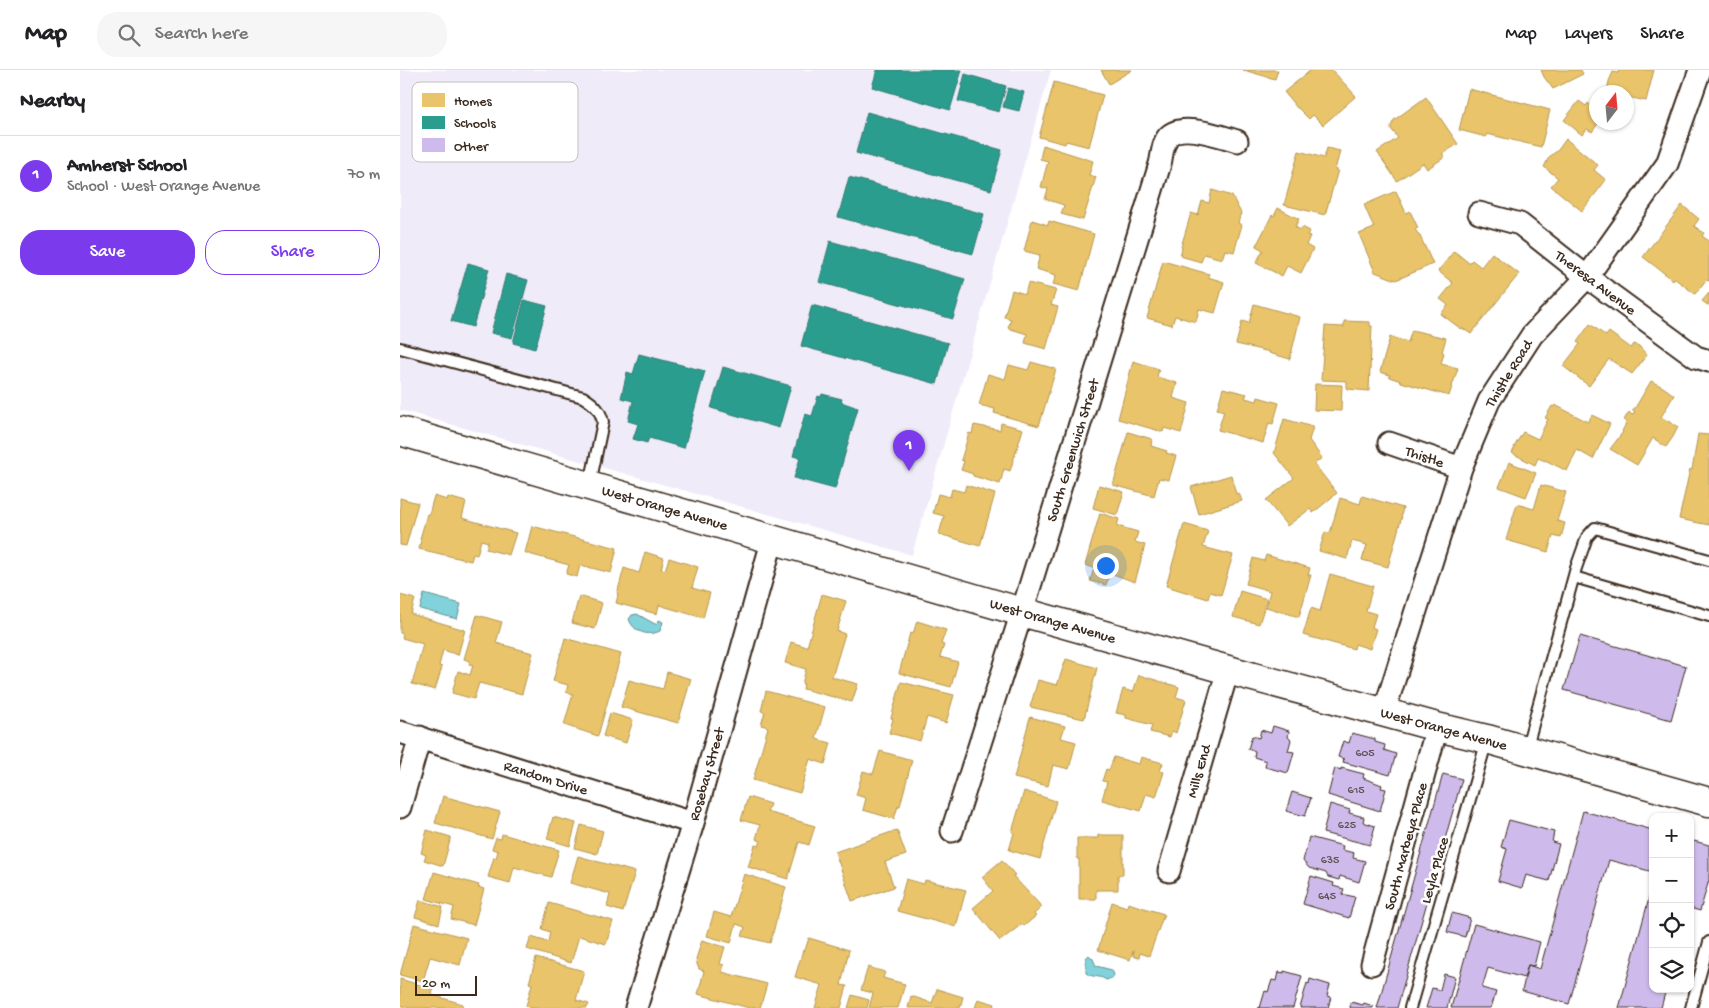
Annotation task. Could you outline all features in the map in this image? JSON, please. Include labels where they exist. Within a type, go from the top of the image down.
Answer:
[{"type":"street","name":"Thistle Road","points":[[1384,712],[1461,468],[1489,400],[1532,335],[1587,276],[1667,164],[1700,70]]},
{"type":"street","name":"South Greenwich Street","points":[[952,831],[1022,612],[1166,139],[1176,131],[1192,130],[1237,140]]},
{"type":"street","name":"Theresa Avenue","points":[[1479,213],[1520,224],[1696,357],[1709,362]]},
{"type":"street","name":"West Orange Avenue","points":[[400,431],[1022,612],[1437,728],[1487,739],[1709,802]]},
{"type":"street","name":"Thistle","points":[[1389,443],[1461,468]]},
{"type":"street","name":"Rosebay Street","points":[[636,1008],[693,823],[773,538]]},
{"type":"street","name":"Mills End","points":[[1169,872],[1228,670]]},
{"type":"street","name":"South Marbeya Place","points":[[1372,964],[1437,728]]},
{"type":"street","name":"Random Drive","points":[[410,734],[693,823]]},
{"type":"street","points":[[400,807],[410,734]]},
{"type":"lane","points":[[400,348],[583,397],[596,405],[601,413],[603,422],[590,485]]},
{"type":"lane","points":[[1526,750],[1574,577],[1587,537],[1595,528],[1709,560]]},
{"type":"lane","points":[[1574,577],[1709,616]]},
{"type":"lane","name":"Leyla Place","points":[[1410,1008],[1487,739]]},
{"type":"lane","points":[[1690,1008],[1709,942]]},
{"type":"shaded area","points":[[400,70],[1051,70],[912,555],[400,410]]},
{"type":"water","points":[[424,594],[461,604],[457,619],[420,609]]},
{"type":"water","points":[[637,614],[655,624],[659,620],[663,622],[660,631],[646,633],[637,630],[629,619],[632,615]]},
{"type":"water","points":[[1089,955],[1096,966],[1112,970],[1114,975],[1112,978],[1106,980],[1086,973],[1086,958]]},
{"type":"building: Homes","points":[[1101,70],[1132,70],[1109,84]]},
{"type":"building: Homes","points":[[1243,70],[1278,70],[1275,79]]},
{"type":"building: Homes","points":[[1311,70],[1332,70],[1356,96],[1323,125],[1313,115],[1309,119],[1284,92]]},
{"type":"building: Homes","points":[[1541,70],[1581,70],[1583,74],[1553,89]]},
{"type":"building: Homes","points":[[1619,70],[1654,70],[1646,101],[1634,98],[1634,85],[1608,85],[1613,72],[1618,73]]},
{"type":"building: Homes","points":[[1054,82],[1103,95],[1089,147],[1066,141],[1065,144],[1039,137]]},
{"type":"building: Homes","points":[[1469,89],[1550,110],[1541,147],[1487,134],[1486,137],[1459,130]]},
{"type":"building: Homes","points":[[1426,97],[1458,144],[1442,154],[1445,157],[1427,169],[1423,163],[1397,181],[1377,152],[1398,138],[1391,129],[1394,120]]},
{"type":"building: Homes","points":[[1579,101],[1586,106],[1588,103],[1589,130],[1593,130],[1592,132],[1587,129],[1582,135],[1564,120]]},
{"type":"building: Homes","points":[[1566,139],[1598,165],[1594,170],[1606,180],[1582,211],[1551,186],[1558,178],[1544,167],[1549,157],[1558,150]]},
{"type":"building: Homes","points":[[1043,145],[1093,161],[1089,175],[1096,177],[1083,220],[1061,214],[1064,205],[1045,199],[1048,189],[1041,187],[1048,161],[1040,159]]},
{"type":"building: Homes","points":[[1327,148],[1340,151],[1335,170],[1338,170],[1325,215],[1284,205],[1299,151],[1324,158]]},
{"type":"building: Homes","points":[[1212,190],[1232,196],[1241,213],[1238,223],[1242,225],[1234,252],[1225,250],[1222,259],[1204,254],[1201,262],[1180,256],[1191,213],[1198,215],[1202,201],[1209,203]]},
{"type":"building: Homes","points":[[1396,191],[1406,213],[1410,211],[1418,228],[1415,229],[1433,264],[1396,280],[1375,272],[1359,234],[1374,228],[1364,205]]},
{"type":"building: Homes","points":[[1682,205],[1699,219],[1694,226],[1704,233],[1702,236],[1709,241],[1709,281],[1706,280],[1695,294],[1643,257]]},
{"type":"building: Homes","points":[[1278,208],[1299,219],[1295,227],[1301,230],[1302,227],[1310,231],[1307,235],[1310,236],[1306,245],[1313,249],[1301,273],[1287,266],[1282,276],[1256,263],[1263,250],[1256,246],[1272,215],[1274,216]]},
{"type":"building: Homes","points":[[1032,220],[1048,225],[1049,221],[1094,234],[1079,291],[1053,284],[1056,275],[1036,269],[1040,255],[1024,251]]},
{"type":"building: Homes","points":[[1454,251],[1469,263],[1472,260],[1481,267],[1492,253],[1519,274],[1471,334],[1441,314],[1448,305],[1440,299],[1453,283],[1438,271]]},
{"type":"building: Homes","points":[[1163,261],[1209,274],[1208,277],[1224,282],[1215,313],[1199,309],[1196,322],[1175,316],[1172,325],[1147,318]]},
{"type":"building: Homes","points":[[1028,283],[1056,290],[1051,305],[1058,307],[1046,349],[1025,343],[1027,334],[1008,328],[1011,319],[1004,317],[1012,290],[1025,294]]},
{"type":"building: Homes","points":[[1709,293],[1709,306],[1702,301]]},
{"type":"building: Homes","points":[[1254,304],[1300,317],[1290,359],[1236,344],[1242,321],[1249,323]]},
{"type":"building: Homes","points":[[1344,321],[1370,322],[1370,326],[1372,326],[1369,391],[1347,389],[1347,381],[1321,380],[1325,326],[1344,327]]},
{"type":"building: Homes","points":[[1590,324],[1606,336],[1609,332],[1631,348],[1634,344],[1639,346],[1647,355],[1632,374],[1609,359],[1589,386],[1563,366],[1580,344],[1577,342]]},
{"type":"building: Homes","points":[[1412,330],[1446,338],[1441,364],[1458,368],[1449,396],[1401,382],[1389,377],[1390,375],[1380,372],[1390,337],[1408,342]]},
{"type":"building: Homes","points":[[1133,361],[1159,369],[1157,377],[1177,383],[1173,398],[1189,403],[1181,433],[1164,428],[1163,432],[1118,419]]},
{"type":"building: Homes","points":[[1031,362],[1056,369],[1039,426],[994,413],[995,409],[979,405],[988,374],[1005,379],[1009,365],[1028,370]]},
{"type":"building: Homes","points":[[1651,381],[1674,395],[1661,417],[1678,427],[1666,447],[1653,438],[1637,465],[1610,449],[1623,432],[1627,422],[1624,420],[1629,412],[1632,415],[1635,412],[1632,410]]},
{"type":"building: Homes","points":[[1315,384],[1342,385],[1341,411],[1314,410]]},
{"type":"building: Homes","points":[[1223,388],[1247,394],[1245,398],[1257,401],[1258,397],[1279,403],[1273,424],[1269,423],[1263,443],[1218,430],[1224,411],[1217,409]]},
{"type":"building: Homes","points":[[1555,405],[1588,422],[1592,415],[1610,424],[1593,459],[1577,450],[1567,471],[1538,458],[1535,465],[1512,453],[1523,432],[1538,439],[1548,419],[1545,418],[1552,406],[1554,407]]},
{"type":"building: Homes","points":[[1284,419],[1313,427],[1309,440],[1322,458],[1314,464],[1337,493],[1313,513],[1310,509],[1287,526],[1266,500],[1294,478],[1274,453]]},
{"type":"building: Homes","points":[[1001,423],[1023,429],[1010,471],[1004,469],[1000,484],[973,476],[973,474],[961,470],[964,461],[961,460],[969,433],[972,434],[974,425],[1000,430]]},
{"type":"building: Homes","points":[[1128,432],[1152,439],[1151,446],[1176,456],[1169,480],[1159,478],[1154,496],[1113,485]]},
{"type":"building: Homes","points":[[1698,434],[1709,435],[1709,525],[1679,519],[1690,469],[1692,470]]},
{"type":"building: Homes","points":[[1509,462],[1536,473],[1526,497],[1499,487]]},
{"type":"building: Homes","points":[[1231,475],[1236,494],[1239,493],[1242,501],[1199,514],[1191,487]]},
{"type":"building: Homes","points":[[966,485],[995,494],[980,546],[939,534],[944,516],[933,513],[938,494],[950,497],[952,489],[964,492]]},
{"type":"building: Homes","points":[[1099,485],[1124,492],[1117,515],[1093,508]]},
{"type":"building: Homes","points":[[1541,485],[1566,492],[1557,521],[1565,523],[1561,538],[1553,536],[1548,552],[1506,540],[1517,504],[1534,509]]},
{"type":"building: Homes","points":[[434,496],[447,500],[448,497],[466,502],[462,518],[516,533],[509,555],[486,549],[488,542],[481,540],[477,555],[473,554],[471,561],[419,549],[427,514],[429,514]]},
{"type":"building: Homes","points":[[1362,496],[1403,508],[1388,567],[1362,560],[1367,545],[1352,541],[1347,559],[1319,551],[1325,532],[1330,533],[1340,498],[1360,504]]},
{"type":"building: Homes","points":[[400,498],[418,503],[406,546],[400,545]]},
{"type":"building: Homes","points":[[1100,513],[1119,519],[1117,526],[1138,532],[1135,542],[1145,545],[1135,582],[1110,573],[1106,585],[1090,581],[1094,568],[1085,565]]},
{"type":"building: Homes","points":[[1184,524],[1208,531],[1203,547],[1233,555],[1221,595],[1210,592],[1208,599],[1166,586]]},
{"type":"building: Homes","points":[[532,526],[617,548],[611,573],[580,565],[577,577],[566,574],[569,565],[525,553]]},
{"type":"building: Homes","points":[[645,552],[664,558],[661,569],[665,570],[669,558],[698,567],[692,588],[710,593],[703,618],[659,605],[657,614],[616,603],[624,568],[639,573]]},
{"type":"building: Homes","points":[[1266,555],[1310,568],[1308,575],[1311,575],[1299,617],[1266,607],[1270,591],[1246,584],[1253,558],[1264,561]]},
{"type":"building: Homes","points":[[1330,574],[1373,586],[1366,611],[1376,614],[1372,627],[1376,629],[1370,649],[1355,644],[1354,649],[1303,635],[1311,608],[1320,611]]},
{"type":"building: Homes","points":[[1240,591],[1267,599],[1259,624],[1233,617]]},
{"type":"building: Homes","points":[[822,594],[846,601],[837,631],[845,634],[832,677],[858,684],[852,702],[803,689],[804,684],[802,684],[806,669],[785,663],[791,642],[807,647]]},
{"type":"building: Homes","points":[[400,595],[415,599],[411,614],[465,630],[458,655],[443,650],[439,666],[442,667],[435,690],[412,684],[423,644],[402,638],[403,634],[400,633]]},
{"type":"building: Homes","points":[[579,596],[602,603],[595,629],[572,623]]},
{"type":"building: Homes","points":[[477,615],[502,622],[496,643],[533,653],[522,694],[479,683],[474,699],[452,693],[458,671],[470,675],[473,665],[469,664],[470,661],[464,659]]},
{"type":"building: Homes","points":[[917,621],[946,630],[941,644],[944,645],[940,657],[958,662],[951,687],[899,673],[910,633],[913,634]]},
{"type":"building: Homes","points":[[565,638],[621,654],[598,736],[564,725],[573,694],[566,692],[568,685],[553,681]]},
{"type":"building: Homes","points":[[1066,659],[1097,668],[1084,719],[1030,707],[1038,680],[1057,685]]},
{"type":"building: Homes","points":[[667,672],[691,679],[678,723],[621,707],[629,680],[663,689]]},
{"type":"building: Homes","points":[[1139,675],[1179,687],[1176,697],[1186,700],[1176,733],[1172,731],[1170,737],[1150,732],[1152,725],[1126,718],[1126,715],[1116,713],[1123,689],[1133,692]]},
{"type":"building: Homes","points":[[901,682],[954,695],[946,723],[927,717],[920,741],[889,733]]},
{"type":"building: Homes","points":[[766,691],[825,707],[816,739],[831,743],[825,764],[810,759],[800,793],[753,780],[768,727],[761,725],[765,712],[761,711]]},
{"type":"building: Homes","points":[[610,713],[633,720],[626,743],[603,736]]},
{"type":"building: Homes","points":[[1030,717],[1065,726],[1061,738],[1076,742],[1069,769],[1053,765],[1048,786],[1014,778]]},
{"type":"building: Homes","points":[[880,751],[912,760],[900,806],[898,806],[894,819],[863,810],[866,798],[856,795],[863,771],[873,774]]},
{"type":"building: Homes","points":[[1114,757],[1139,764],[1141,757],[1163,763],[1160,771],[1164,772],[1156,797],[1146,794],[1141,811],[1102,800],[1107,782],[1102,781],[1106,769],[1109,770]]},
{"type":"building: Homes","points":[[1024,791],[1056,801],[1040,859],[1009,850],[1014,833],[1012,832]]},
{"type":"building: Homes","points":[[443,796],[500,812],[492,839],[435,823]]},
{"type":"building: Homes","points":[[748,797],[770,804],[767,812],[815,826],[809,845],[799,842],[788,879],[748,867],[755,845],[759,846],[761,841],[756,839],[760,825],[741,820]]},
{"type":"building: Homes","points":[[553,817],[576,823],[570,846],[547,839]]},
{"type":"building: Homes","points":[[581,825],[603,831],[597,854],[575,848]]},
{"type":"building: Homes","points":[[427,830],[451,837],[443,866],[424,860],[426,855],[421,853]]},
{"type":"building: Homes","points":[[897,830],[906,855],[885,862],[894,887],[852,901],[835,852]]},
{"type":"building: Homes","points":[[502,834],[559,850],[551,877],[514,867],[510,883],[488,877],[494,857],[496,858],[498,851],[492,849],[496,838],[501,839]]},
{"type":"building: Homes","points":[[1098,835],[1123,835],[1123,875],[1118,875],[1118,890],[1096,890],[1096,899],[1079,899],[1077,838],[1098,838]]},
{"type":"building: Homes","points":[[578,856],[635,872],[623,912],[607,907],[610,894],[570,883]]},
{"type":"building: Homes","points":[[1002,860],[1015,875],[1013,876],[1042,907],[1034,914],[1036,916],[1024,926],[1022,924],[1000,941],[973,908],[993,891],[982,877]]},
{"type":"building: Homes","points":[[434,872],[479,885],[478,887],[484,889],[474,925],[451,919],[454,907],[426,899]]},
{"type":"building: Homes","points":[[744,874],[786,887],[770,943],[742,936],[745,927],[736,924],[731,943],[707,936],[714,912],[731,917]]},
{"type":"building: Homes","points":[[906,879],[924,884],[925,880],[966,890],[956,927],[897,911]]},
{"type":"building: Homes","points":[[420,900],[443,907],[439,924],[415,917]]},
{"type":"building: Homes","points":[[1112,902],[1127,907],[1128,903],[1164,914],[1149,956],[1140,953],[1139,958],[1133,956],[1133,951],[1130,960],[1098,950]]},
{"type":"building: Homes","points":[[549,903],[613,921],[606,944],[579,936],[571,963],[527,949],[531,937],[548,942],[550,932],[542,929]]},
{"type":"building: Homes","points":[[414,924],[467,938],[460,965],[430,957],[423,981],[400,975]]},
{"type":"building: Homes","points":[[809,938],[849,950],[841,985],[847,986],[841,1008],[815,1008],[822,985],[795,977],[803,950],[805,950]]},
{"type":"building: Homes","points":[[702,940],[725,947],[720,964],[724,965],[722,972],[767,984],[760,1008],[749,1008],[698,994],[704,971],[699,969],[696,959]]},
{"type":"building: Homes","points":[[536,958],[584,971],[576,1000],[589,1004],[587,1008],[532,1008],[526,1006],[532,984],[529,983]]},
{"type":"building: Homes","points":[[868,967],[885,972],[883,978],[905,984],[898,1008],[869,1008],[873,993],[861,990]]},
{"type":"building: Homes","points":[[400,979],[433,989],[432,995],[463,1004],[462,1008],[409,1008],[400,1005]]},
{"type":"building: Homes","points":[[937,989],[963,997],[960,1008],[908,1008],[911,996],[932,1003]]},
{"type":"building: Homes","points":[[852,995],[869,1000],[867,1008],[848,1008]]},
{"type":"building: Homes","points":[[978,999],[995,1004],[994,1008],[975,1008]]},
{"type":"building: Schools","points":[[877,70],[962,70],[950,110],[872,87]]},
{"type":"building: Schools","points":[[965,74],[1006,86],[999,112],[958,101]]},
{"type":"building: Schools","points":[[1008,88],[1024,92],[1019,111],[1003,107]]},
{"type":"building: Schools","points":[[867,112],[1002,150],[991,190],[856,153]]},
{"type":"building: Schools","points":[[849,177],[984,214],[973,254],[838,217]]},
{"type":"building: Schools","points":[[830,241],[965,279],[953,319],[819,282]]},
{"type":"building: Schools","points":[[468,263],[489,269],[473,327],[451,321]]},
{"type":"building: Schools","points":[[506,274],[528,280],[512,338],[491,333]]},
{"type":"building: Schools","points":[[524,300],[547,306],[535,349],[513,343]]},
{"type":"building: Schools","points":[[812,305],[948,343],[937,384],[801,346]]},
{"type":"building: Schools","points":[[639,354],[705,371],[684,448],[649,438],[647,443],[633,439],[638,424],[628,421],[633,401],[621,398],[627,372],[633,374]]},
{"type":"building: Schools","points":[[723,367],[791,386],[779,428],[711,408]]},
{"type":"building: Schools","points":[[822,394],[842,399],[841,402],[858,408],[835,489],[794,478],[800,458],[793,456],[805,414],[812,416],[818,396],[821,397]]},
{"type":"building: Other","points":[[1580,636],[1686,666],[1671,720],[1564,690]]},
{"type":"building: Other","points":[[1273,726],[1289,731],[1288,737],[1291,740],[1288,751],[1294,752],[1288,773],[1265,767],[1266,761],[1254,757],[1255,751],[1248,749],[1252,736],[1259,738],[1261,730],[1271,733]]},
{"type":"building: Other","points":[[1352,733],[1375,739],[1375,742],[1385,745],[1384,750],[1396,754],[1390,775],[1343,762],[1344,759],[1338,757],[1343,741],[1349,743]]},
{"type":"building: Other","points":[[1335,768],[1364,774],[1363,778],[1382,785],[1381,788],[1386,789],[1380,811],[1328,795]]},
{"type":"building: Other","points":[[1443,774],[1462,779],[1397,1008],[1377,1008]]},
{"type":"building: Other","points":[[1292,792],[1311,798],[1305,816],[1286,811]]},
{"type":"building: Other","points":[[1330,804],[1350,810],[1349,813],[1364,817],[1363,822],[1375,826],[1370,845],[1323,833]]},
{"type":"building: Other","points":[[1583,811],[1649,829],[1649,871],[1609,860],[1569,1004],[1522,991],[1528,965],[1540,969]]},
{"type":"building: Other","points":[[1509,820],[1554,832],[1552,842],[1559,844],[1549,881],[1526,875],[1522,888],[1498,881],[1507,849],[1501,847]]},
{"type":"building: Other","points":[[1309,837],[1343,846],[1342,850],[1354,853],[1353,858],[1365,861],[1359,882],[1340,876],[1339,880],[1328,877],[1326,873],[1309,868],[1303,861]]},
{"type":"building: Other","points":[[1694,841],[1709,845],[1709,880],[1700,911],[1694,909]]},
{"type":"building: Other","points":[[1311,876],[1334,883],[1333,886],[1344,889],[1342,894],[1355,897],[1349,918],[1303,904]]},
{"type":"building: Other","points":[[1649,898],[1649,993],[1665,993],[1661,1008],[1619,1008]]},
{"type":"building: Other","points":[[1452,913],[1470,918],[1465,937],[1447,932]]},
{"type":"building: Other","points":[[1474,924],[1540,942],[1534,966],[1528,965],[1524,978],[1488,968],[1482,988],[1496,992],[1491,1008],[1451,1008]]},
{"type":"building: Other","points":[[1284,971],[1302,976],[1293,1008],[1260,1008],[1265,991],[1268,992],[1272,980],[1277,981],[1279,972],[1284,973]]},
{"type":"building: Other","points":[[1444,974],[1455,977],[1447,1008],[1426,1008],[1432,988],[1440,990]]},
{"type":"building: Other","points":[[1310,979],[1330,985],[1327,996],[1331,997],[1328,1008],[1300,1008],[1307,983],[1309,984]]},
{"type":"building: Other","points":[[1351,1002],[1363,1005],[1364,1003],[1373,1006],[1373,1008],[1350,1008]]},
{"type":"place","name":"Amherst School","points":[[909,471]]}]
